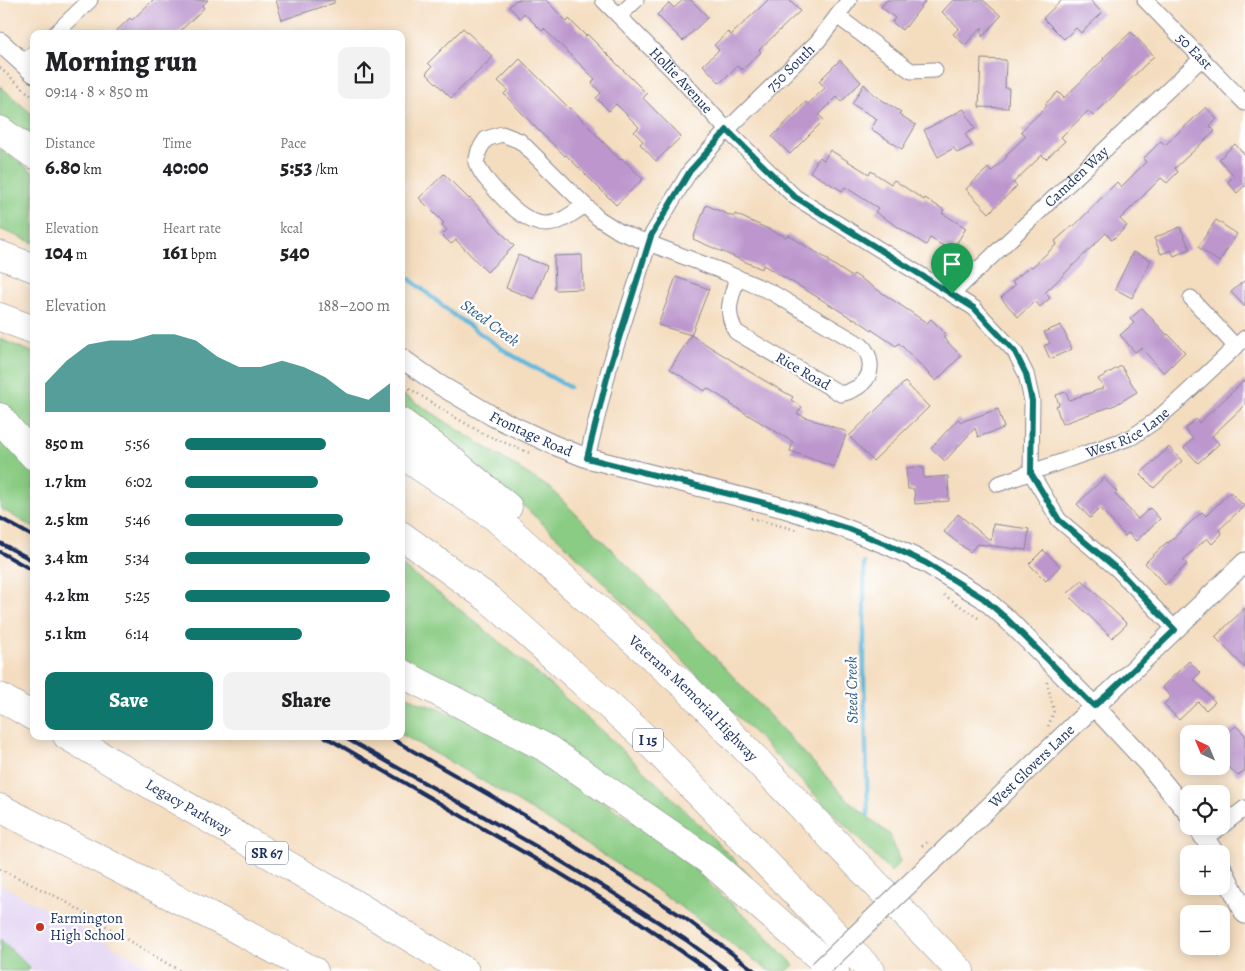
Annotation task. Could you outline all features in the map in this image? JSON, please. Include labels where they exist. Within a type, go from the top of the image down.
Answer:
[{"type":"highway","points":[[0,130],[30,152]]},
{"type":"highway","points":[[0,255],[30,266]]},
{"type":"highway","points":[[0,317],[30,328]]},
{"type":"highway","points":[[0,417],[30,452]]},
{"type":"highway","points":[[405,425],[443,453],[521,518],[687,688]]},
{"type":"highway","name":"Veterans Memorial Highway","points":[[405,457],[495,517],[687,688],[960,971]]},
{"type":"highway","name":"I 15","points":[[405,538],[489,599],[642,735],[871,971]]},
{"type":"highway","points":[[405,676],[548,749],[708,860],[835,971]]},
{"type":"highway","points":[[0,697],[30,715]]},
{"type":"highway","name":"Legacy Parkway","points":[[74,740],[358,906],[465,971]]},
{"type":"highway","points":[[0,808],[314,971]]},
{"type":"street","points":[[59,30],[90,0]]},
{"type":"street","name":"Hollie Avenue","points":[[604,0],[680,78],[727,130],[795,197],[974,308],[1015,352],[1026,374],[1032,401],[1031,473]]},
{"type":"street","points":[[619,16],[636,0]]},
{"type":"street","name":"750 South","points":[[587,458],[609,370],[651,236],[690,171],[727,130],[818,41],[849,0]]},
{"type":"street","name":"50 East","points":[[1145,0],[1245,103]]},
{"type":"street","points":[[837,16],[911,71],[935,70]]},
{"type":"street","points":[[0,42],[30,63]]},
{"type":"street","name":"Camden Way","points":[[952,294],[1202,58]]},
{"type":"street","name":"Rice Road","points":[[585,205],[565,218],[547,224],[535,222],[516,211],[484,178],[476,163],[479,150],[486,139],[502,134],[520,141],[585,205],[598,218],[620,232],[737,277],[770,292],[861,346],[866,350],[869,357],[868,377],[859,387],[841,394],[736,332],[731,323],[728,310],[737,277]]},
{"type":"street","points":[[1191,298],[1240,342]]},
{"type":"street","name":"West Rice Lane","points":[[998,484],[1132,437],[1173,405],[1240,342]]},
{"type":"street","name":"Frontage Road","points":[[405,361],[438,384],[494,417],[587,458],[793,511],[849,529],[926,563],[983,598],[1007,619],[1094,706],[1148,764],[1180,803]]},
{"type":"street","points":[[1031,473],[1059,520],[1117,569],[1175,630]]},
{"type":"street","name":"West Glovers Lane","points":[[818,971],[1245,562]]},
{"type":"street","points":[[1205,839],[1245,808]]},
{"type":"street","points":[[1230,884],[1245,914]]},
{"type":"path","points":[[0,68],[30,94]]},
{"type":"path","points":[[405,386],[482,433],[539,457]]},
{"type":"path","points":[[749,517],[800,532]]},
{"type":"path","points":[[941,593],[984,622]]},
{"type":"path","points":[[1046,681],[1054,711],[1047,730]]},
{"type":"path","points":[[922,846],[934,836]]},
{"type":"path","points":[[0,869],[61,900],[180,971]]},
{"type":"shaded area","name":"Farmington High School","points":[[0,884],[159,971],[0,971]]},
{"type":"green space","points":[[0,86],[30,112],[30,145],[0,122]]},
{"type":"green space","points":[[0,148],[30,170],[30,241],[0,229]]},
{"type":"green space","points":[[0,339],[30,351],[30,439],[0,403]]},
{"type":"green space","points":[[405,396],[551,489],[655,593],[849,801],[890,835],[900,862],[891,872],[683,661],[558,538],[498,485],[405,412]]},
{"type":"green space","points":[[0,432],[30,466],[30,526],[0,508]]},
{"type":"green space","points":[[405,568],[494,637],[583,714],[710,835],[751,877],[750,880],[405,668]]},
{"type":"green space","points":[[405,694],[418,702],[465,718],[534,756],[696,863],[707,882],[759,928],[794,965],[787,971],[769,971],[675,902],[500,791],[405,736]]},
{"type":"green space","points":[[0,939],[30,968],[28,971],[0,971]]},
{"type":"building","points":[[153,0],[208,0],[202,6],[204,8],[181,30],[117,30],[130,18],[132,20]]},
{"type":"building","points":[[276,0],[334,0],[334,3],[282,20]]},
{"type":"building","points":[[516,0],[546,0],[567,22],[569,19],[586,36],[587,34],[647,94],[643,98],[681,137],[656,161],[640,144],[643,141],[634,132],[639,127],[616,104],[609,111],[596,98],[601,93],[592,83],[595,79],[544,29],[542,31],[524,13],[520,18],[509,7]]},
{"type":"building","points":[[683,0],[691,0],[708,17],[683,41],[657,15],[669,3],[674,8]]},
{"type":"building","points":[[768,0],[789,0],[800,11],[759,50],[761,52],[742,70],[737,66],[720,83],[703,65],[719,50],[714,45],[728,32],[731,35]]},
{"type":"building","points":[[887,0],[926,0],[902,30],[892,22],[895,18],[881,7]]},
{"type":"building","points":[[953,0],[983,0],[1001,16],[982,37],[982,27],[965,45],[953,34],[959,28],[942,12]]},
{"type":"building","points":[[1062,0],[1090,0],[1102,13],[1081,33],[1076,28],[1064,39],[1043,18]]},
{"type":"building","points":[[463,28],[493,57],[451,98],[426,73],[432,67],[428,63]]},
{"type":"building","points":[[1131,32],[1154,56],[1093,116],[1088,111],[1061,137],[1065,141],[1046,159],[1042,155],[1013,183],[1017,186],[989,213],[966,189],[988,168],[991,172],[1007,157],[1006,155],[1026,136],[1021,131],[1047,106],[1045,104],[1058,92],[1064,98]]},
{"type":"building","points":[[520,59],[571,108],[620,160],[622,158],[643,179],[616,205],[538,130],[504,94],[508,90],[498,81]]},
{"type":"building","points":[[981,59],[1006,60],[1005,88],[1009,88],[1008,108],[979,107]]},
{"type":"building","points":[[840,60],[861,82],[841,102],[837,97],[819,115],[824,120],[790,154],[772,137],[806,102],[808,104],[825,88],[819,81]]},
{"type":"building","points":[[864,84],[874,95],[901,112],[899,114],[916,125],[902,149],[871,129],[877,119],[852,104]]},
{"type":"building","points":[[1206,107],[1217,119],[1210,126],[1215,131],[1175,168],[1178,172],[1167,183],[1161,178],[1120,219],[1127,226],[1112,240],[1106,233],[1045,293],[1050,298],[1040,307],[1035,301],[1018,317],[1001,298],[1015,285],[1012,282],[1057,244],[1055,241],[1074,226],[1117,182],[1121,187],[1146,162],[1143,159],[1161,141],[1165,145]]},
{"type":"building","points":[[964,109],[975,129],[965,134],[972,145],[957,153],[954,148],[938,157],[924,130]]},
{"type":"building","points":[[1235,144],[1245,155],[1245,187],[1237,193],[1228,182],[1234,176],[1219,159]]},
{"type":"building","points":[[830,150],[869,174],[871,171],[891,184],[894,180],[924,200],[925,198],[944,210],[942,213],[966,228],[952,251],[930,238],[926,245],[875,212],[878,208],[845,187],[842,191],[810,172],[819,157],[824,160]]},
{"type":"building","points":[[444,174],[470,198],[514,246],[487,272],[456,240],[451,244],[442,235],[447,230],[442,225],[444,223],[419,198]]},
{"type":"building","points":[[706,205],[734,217],[735,214],[786,237],[788,235],[829,260],[852,277],[854,274],[927,323],[931,319],[946,334],[943,337],[961,356],[936,381],[899,343],[896,346],[854,318],[763,265],[762,269],[693,239]]},
{"type":"building","points":[[1216,220],[1237,234],[1219,262],[1198,247]]},
{"type":"building","points":[[1180,227],[1190,249],[1174,256],[1171,250],[1161,254],[1154,238]]},
{"type":"building","points":[[1133,252],[1151,260],[1132,298],[1115,289]]},
{"type":"building","points":[[518,255],[547,266],[534,299],[506,288]]},
{"type":"building","points":[[582,255],[583,289],[555,290],[554,256]]},
{"type":"building","points":[[676,277],[709,289],[691,335],[658,325]]},
{"type":"building","points":[[1245,280],[1245,307],[1231,292]]},
{"type":"building","points":[[1142,308],[1185,352],[1164,373],[1141,348],[1135,352],[1120,335],[1134,323],[1130,319]]},
{"type":"building","points":[[1061,325],[1072,349],[1050,359],[1044,346],[1050,343],[1044,332]]},
{"type":"building","points":[[691,335],[793,397],[791,400],[802,407],[797,414],[847,432],[834,467],[790,451],[793,442],[707,388],[705,391],[670,369]]},
{"type":"building","points":[[1121,366],[1137,392],[1115,405],[1062,424],[1056,406],[1059,405],[1056,395],[1066,392],[1069,400],[1104,388],[1098,379]]},
{"type":"building","points":[[1245,380],[1245,405],[1212,436],[1219,444],[1198,463],[1184,448],[1193,439],[1185,429],[1196,419],[1199,423]]},
{"type":"building","points":[[905,382],[929,407],[873,461],[849,436]]},
{"type":"building","points":[[998,409],[1004,428],[978,437],[975,428],[945,461],[931,448],[958,419],[961,422]]},
{"type":"building","points":[[1169,447],[1182,461],[1154,488],[1140,474]]},
{"type":"building","points":[[923,467],[924,478],[948,476],[949,501],[915,504],[914,489],[908,489],[906,468]]},
{"type":"building","points":[[1104,478],[1117,492],[1115,494],[1138,519],[1150,508],[1160,519],[1136,541],[1128,533],[1125,536],[1100,508],[1090,518],[1077,504]]},
{"type":"building","points":[[1230,492],[1244,506],[1219,530],[1222,534],[1212,544],[1207,538],[1183,560],[1187,564],[1165,585],[1145,563],[1202,512],[1206,516]]},
{"type":"building","points":[[958,514],[991,541],[993,524],[1029,529],[1026,550],[977,544],[970,552],[944,532]]},
{"type":"building","points":[[1043,550],[1060,566],[1046,581],[1029,564]]},
{"type":"building","points":[[1082,580],[1127,624],[1112,638],[1067,594]]},
{"type":"building","points":[[1245,608],[1245,668],[1215,637]]},
{"type":"building","points":[[1189,661],[1200,673],[1194,679],[1215,702],[1206,710],[1198,702],[1179,720],[1164,704],[1171,697],[1162,687]]},
{"type":"building","points":[[1236,726],[1245,735],[1245,770],[1238,776],[1230,768],[1230,731]]},
{"type":"waterway","name":"Steed Creek","points":[[405,275],[455,316],[510,354],[569,387]]},
{"type":"waterway","name":"Steed Creek","points":[[864,563],[864,678],[868,815]]},
{"type":"railway","points":[[0,518],[30,535]]},
{"type":"railway","points":[[0,543],[30,559]]},
{"type":"railway","points":[[0,552],[30,569]]},
{"type":"railway","points":[[331,740],[635,919],[710,971]]},
{"type":"railway","points":[[349,740],[539,848],[615,894],[686,940],[728,971]]},
{"type":"railway","points":[[394,740],[543,826],[686,919],[755,971]]},
{"type":"place","name":"Farmington High School","points":[[40,927]]},
{"type":"route","points":[[727,130],[795,197],[952,294],[974,308],[1015,352],[1026,374],[1032,401],[1031,473],[1059,520],[1117,569],[1175,630],[1094,706],[1007,619],[983,598],[926,563],[849,529],[784,508],[587,458],[609,370],[651,236],[690,171],[727,130]]}]
